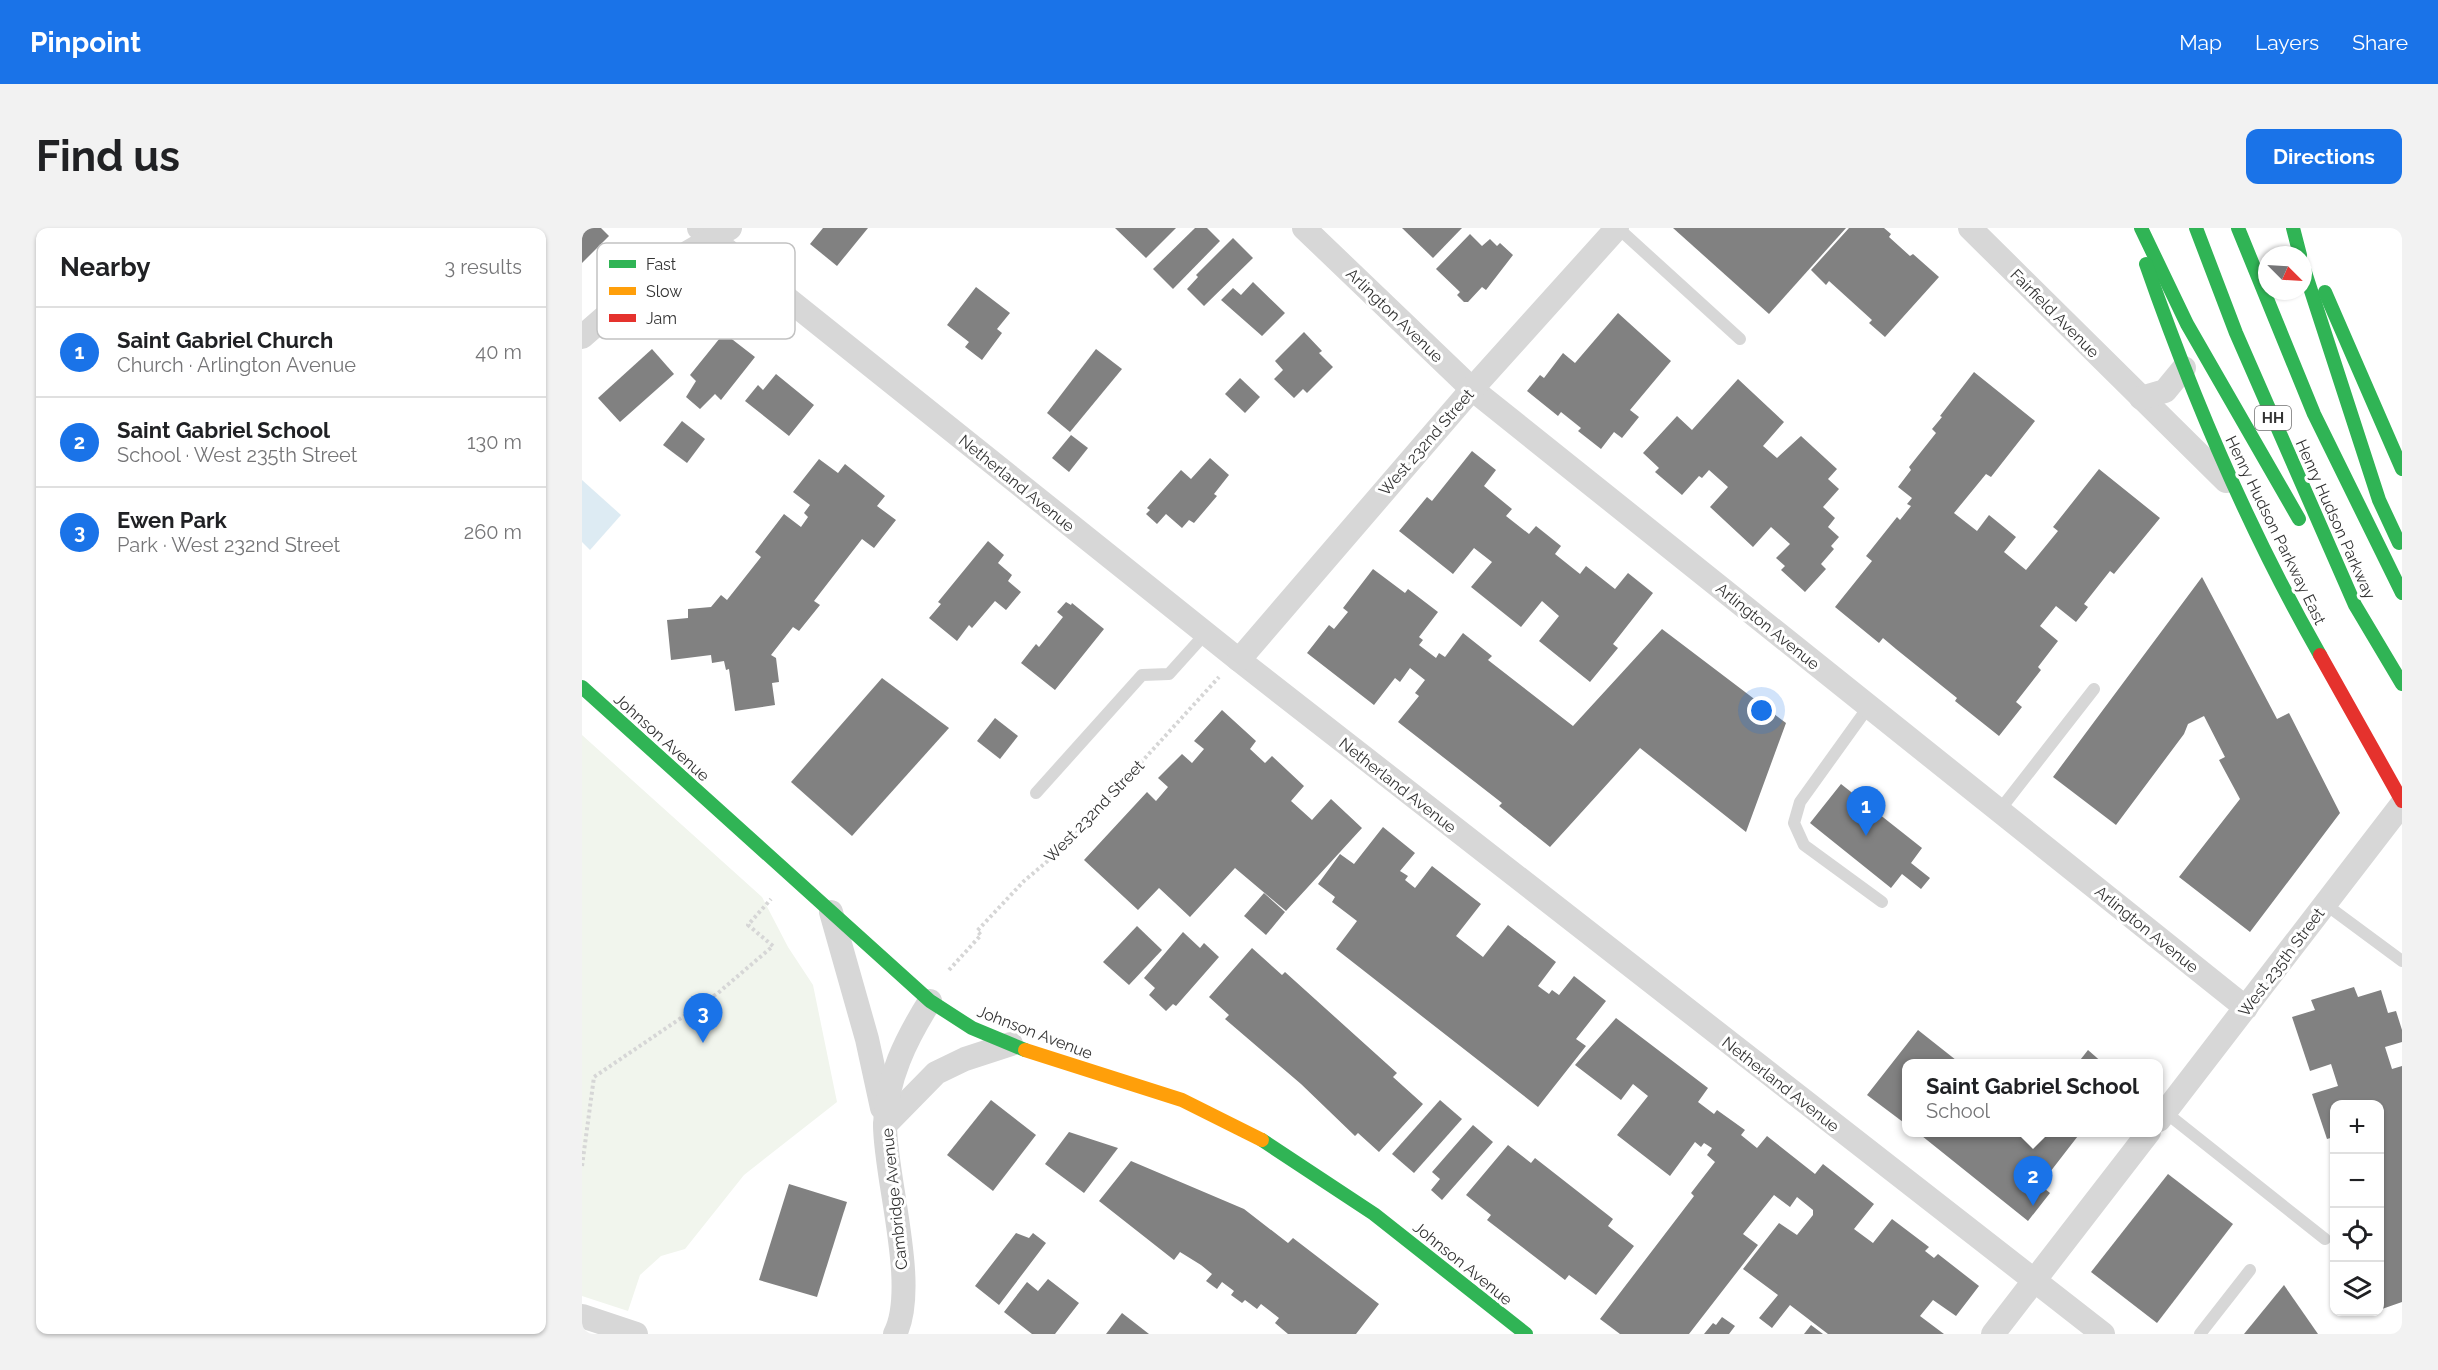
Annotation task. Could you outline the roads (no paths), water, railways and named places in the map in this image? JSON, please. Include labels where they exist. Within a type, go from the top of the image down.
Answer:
[{"type":"main road","name":"Henry Hudson Parkway East","points":[[2135,228],[2184,368],[2234,489],[2284,592],[2402,803]]},
{"type":"main road","points":[[2141,228],[2193,334],[2313,543],[2355,605]]},
{"type":"main road","name":"Henry Hudson Parkway","points":[[2196,228],[2249,363],[2355,605],[2402,684]]},
{"type":"main road","name":"Henry Hudson Parkway","points":[[2238,228],[2312,410],[2348,490],[2402,593]]},
{"type":"main road","points":[[2293,228],[2298,246]]},
{"type":"main road","points":[[2298,228],[2357,371],[2402,469]]},
{"type":"main road","points":[[2312,294],[2379,500],[2402,550]]},
{"type":"main road","name":"Johnson Avenue","points":[[582,687],[930,1001],[971,1027],[1011,1044],[1157,1091],[1209,1112],[1264,1140],[1391,1226],[1526,1334]]},
{"type":"street","name":"Arlington Avenue","points":[[1304,228],[1472,389],[2246,1008]]},
{"type":"street","name":"West 232nd Street","points":[[1239,660],[1472,389],[1617,228]]},
{"type":"street","name":"Fairfield Avenue","points":[[1970,228],[2234,489]]},
{"type":"street","points":[[697,243],[713,232]]},
{"type":"street","name":"Netherland Avenue","points":[[713,232],[726,243]]},
{"type":"street","name":"Netherland Avenue","points":[[795,299],[1205,634],[2103,1334]]},
{"type":"street","points":[[582,337],[597,324]]},
{"type":"street","points":[[2141,398],[2165,391],[2184,368]]},
{"type":"street","name":"West 235th Street","points":[[2163,1115],[2402,803]]},
{"type":"street","points":[[831,912],[867,1039],[885,1125]]},
{"type":"street","name":"Cambridge Avenue","points":[[904,1331],[899,1228],[885,1125],[891,1079],[907,1038],[930,1001]]},
{"type":"street","points":[[885,1125],[936,1074],[965,1059],[1011,1044]]},
{"type":"street","points":[[1993,1334],[2145,1137]]},
{"type":"street","points":[[582,1316],[636,1334]]},
{"type":"lane","points":[[1617,228],[1740,339]]},
{"type":"lane","points":[[1036,793],[1142,675],[1169,674],[1205,634]]},
{"type":"lane","points":[[1999,811],[2094,689]]},
{"type":"lane","points":[[1869,706],[1800,802],[1794,823],[1804,845],[1882,902]]},
{"type":"lane","points":[[2325,904],[2402,961]]},
{"type":"lane","points":[[2163,1117],[2325,1239]]},
{"type":"lane","points":[[2200,1334],[2250,1270]]},
{"type":"place","name":"Saint Gabriel Church","points":[[1866,836]]},
{"type":"place","name":"Ewen Park","points":[[703,1043]]},
{"type":"place","name":"Saint Gabriel School","points":[[2033,1206]]}]
